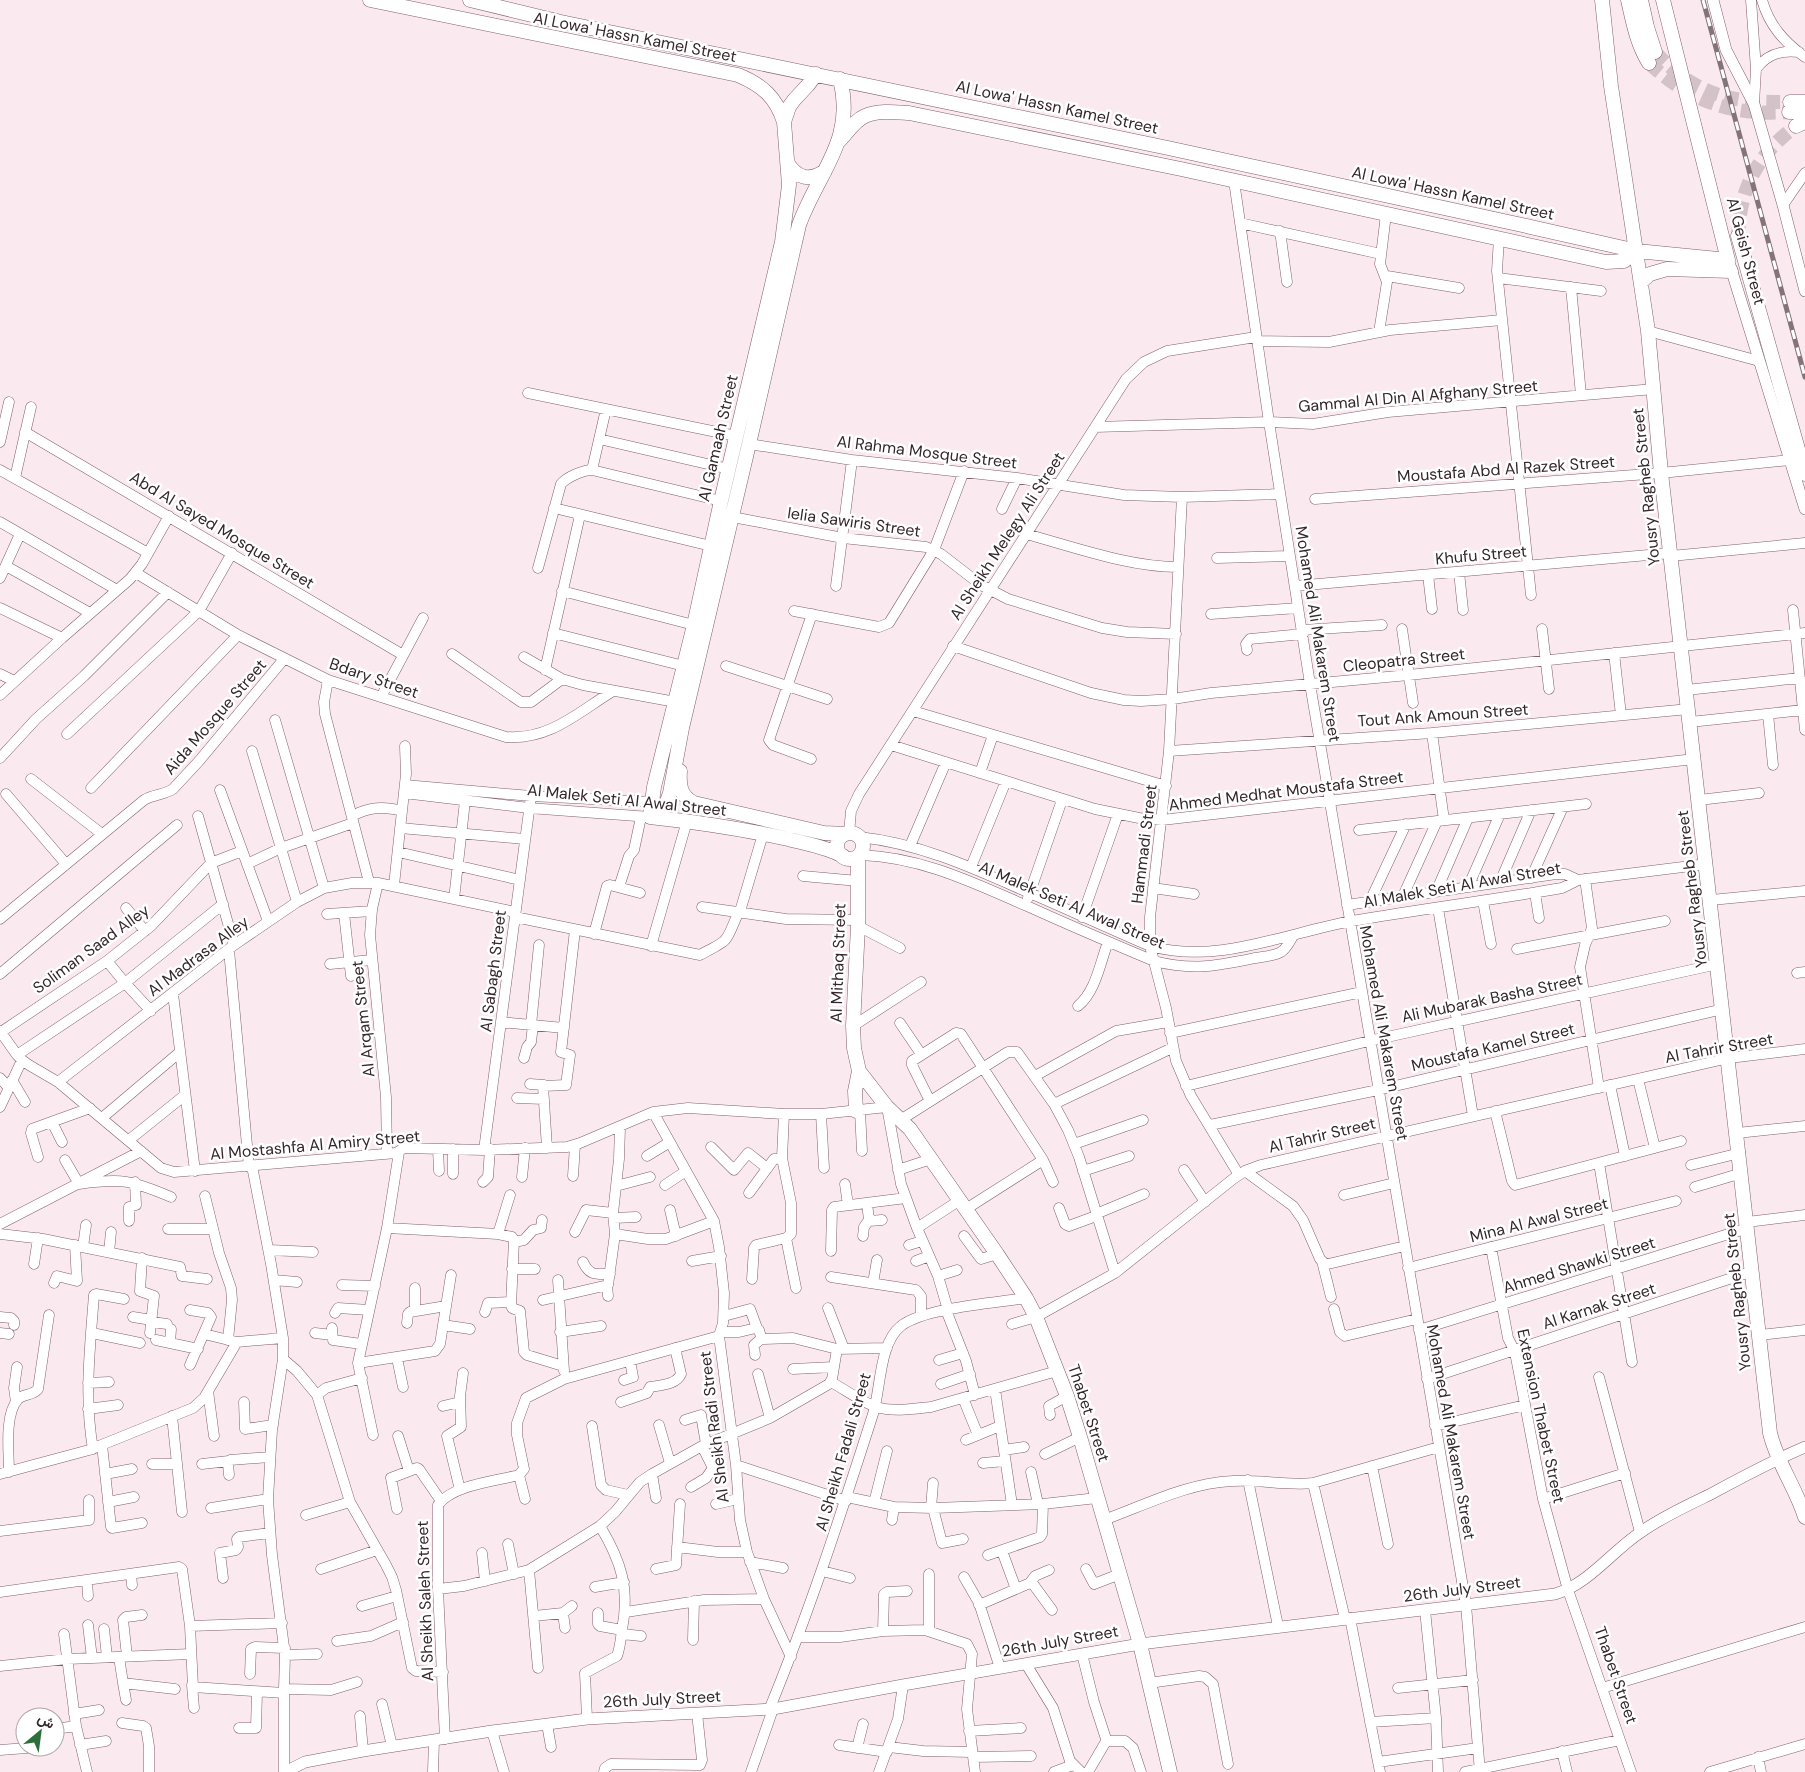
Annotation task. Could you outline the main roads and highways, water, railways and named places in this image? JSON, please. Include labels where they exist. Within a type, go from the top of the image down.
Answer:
[{"type":"main road","name":"Al Lowa' Hassn Kamel Street","points":[[370,0],[397,3],[738,75],[756,82],[768,93],[780,109],[784,122]]},
{"type":"main road","name":"Al Lowa' Hassn Kamel Street","points":[[470,0],[561,22],[1184,152],[1637,251],[1730,265]]},
{"type":"main road","points":[[839,141],[856,122],[865,116],[894,112],[909,113],[1181,169],[1612,263],[1624,261],[1637,251],[1611,86],[1602,0]]},
{"type":"main road","points":[[1628,0],[1642,51],[1652,57],[1641,0]]},
{"type":"main road","name":"Al Geish Street","points":[[1663,0],[1730,265]]},
{"type":"main road","points":[[784,122],[789,106],[816,74]]},
{"type":"main road","name":"Al Gamaah Street","points":[[651,817],[670,793],[677,749],[684,666],[711,546],[749,444],[798,224],[839,141],[845,117],[844,92],[840,79]]},
{"type":"main road","points":[[1805,102],[1789,107],[1805,112]]},
{"type":"main road","name":"Al Gamaah Street","points":[[651,817],[652,802],[682,703],[724,511],[729,470],[736,436],[782,242],[790,185],[784,122]]},
{"type":"main road","points":[[1181,169],[1184,152]]},
{"type":"main road","points":[[788,164],[800,176],[809,178],[818,176],[825,171]]},
{"type":"main road","points":[[1303,196],[1305,179]]},
{"type":"main road","points":[[788,204],[805,208]]},
{"type":"main road","points":[[1738,236],[1805,474]]},
{"type":"main road","name":"Yousry Ragheb Street","points":[[1637,251],[1648,331],[1661,472],[1740,1154],[1770,1433],[1778,1458],[1793,1485],[1805,1517]]},
{"type":"main road","points":[[1641,282],[1650,274],[1666,269],[1730,265]]},
{"type":"main road","name":"Al Malek Seti Al Awal Street","points":[[677,749],[681,755],[680,788],[685,797],[694,803],[824,833],[851,835]]},
{"type":"main road","name":"Al Malek Seti Al Awal Street","points":[[651,817],[763,834],[828,849],[843,856]]},
{"type":"main road","points":[[851,835],[863,848],[859,856],[850,859],[843,856],[837,846],[840,838],[851,835]]},
{"type":"main road","name":"Al Mithaq Street","points":[[858,1111],[855,1091],[859,1070],[854,1048],[853,1026],[859,856]]},
{"type":"main road","name":"Al Mithaq Street","points":[[859,1070],[887,1107]]},
{"type":"main road","name":"Thabet Street","points":[[887,1107],[902,1119],[931,1159],[997,1254],[1026,1298],[1036,1318],[1067,1396],[1080,1437],[1140,1644],[1170,1772]]},
{"type":"tunnel","points":[[1655,52],[1685,79],[1716,94],[1750,101],[1790,102]]},
{"type":"tunnel","points":[[1649,63],[1681,88],[1713,104],[1749,112],[1789,112]]},
{"type":"tunnel","points":[[1738,236],[1742,203],[1753,174],[1771,149],[1796,126]]},
{"type":"railway","points":[[1703,0],[1805,377]]}]
